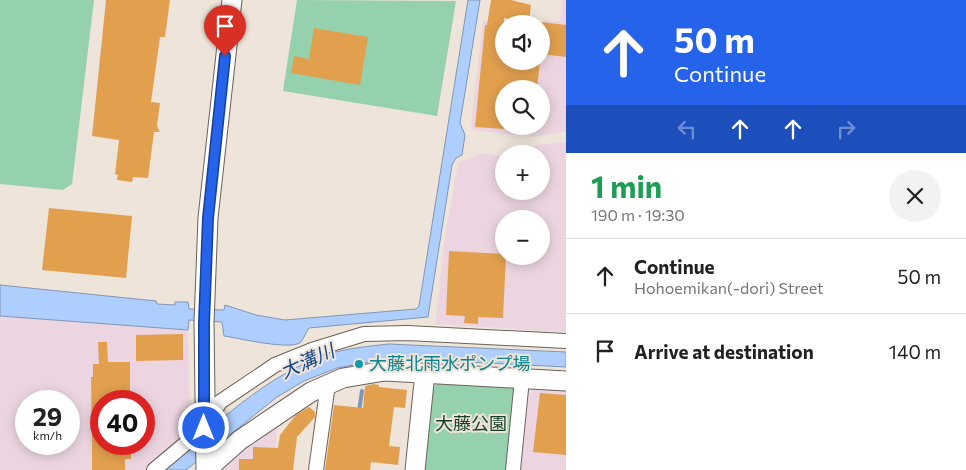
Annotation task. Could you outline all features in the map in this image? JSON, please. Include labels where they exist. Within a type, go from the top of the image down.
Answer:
[{"type":"street","points":[[206,467],[204,431],[204,315],[208,218],[232,0]]},
{"type":"street","points":[[154,470],[204,431],[220,402],[275,365],[312,350],[364,334],[408,333],[566,341]]},
{"type":"street","points":[[206,467],[240,440],[311,392],[343,378],[385,371],[566,381]]},
{"type":"street","points":[[415,470],[425,373]]},
{"type":"street","points":[[513,470],[522,379]]},
{"type":"street","points":[[316,470],[328,384]]},
{"type":"shaded area","points":[[563,0],[566,0],[566,132],[550,134],[550,80],[495,80],[495,133],[473,130],[471,123],[483,21],[495,22],[495,70],[550,70],[550,20],[560,21]]},
{"type":"shaded area","points":[[515,135],[546,135],[532,137]]},
{"type":"shaded area","points":[[566,142],[566,332],[435,324],[445,238],[458,163],[482,153],[495,155],[495,200],[550,200],[550,145],[536,145]]},
{"type":"shaded area","points":[[0,316],[188,330],[190,434],[148,470],[0,470]]},
{"type":"shaded area","points":[[534,385],[566,386],[566,470],[507,470],[516,391]]},
{"type":"shaded area","points":[[278,422],[273,470],[222,470],[222,466]]},
{"type":"green space","points":[[0,0],[94,0],[72,184],[63,190],[0,184]]},
{"type":"green space","points":[[297,0],[456,1],[437,116],[283,91]]},
{"type":"green space","name":"大藤公園","points":[[442,380],[511,384],[516,391],[507,470],[424,470],[433,388]]},
{"type":"water","points":[[468,0],[480,0],[460,123],[465,135],[462,155],[456,158],[452,165],[428,317],[309,328],[301,342],[276,345],[224,336],[222,322],[189,320],[188,330],[0,316],[0,285],[156,301],[157,304],[175,305],[175,302],[188,302],[189,309],[224,310],[225,305],[256,315],[285,320],[416,309],[419,306]]},
{"type":"water","points":[[389,344],[566,352],[566,367],[389,358],[337,368],[304,381],[277,397],[186,470],[161,470],[241,403],[285,374],[308,362],[332,353],[353,348]]},
{"type":"building","points":[[106,0],[170,0],[165,37],[160,37],[151,102],[160,103],[157,126],[160,132],[154,132],[148,178],[133,177],[132,182],[117,180],[118,175],[115,174],[119,140],[92,136]]},
{"type":"building","points":[[491,0],[511,0],[531,5],[530,15],[495,15],[495,70],[539,70],[538,80],[495,80],[495,128],[475,127],[485,25],[487,25]]},
{"type":"building","points":[[550,23],[566,25],[566,57],[550,55]]},
{"type":"building","points":[[314,28],[368,37],[360,85],[291,73],[294,56],[309,59]]},
{"type":"building","points":[[49,208],[132,216],[126,278],[42,270]]},
{"type":"building","points":[[449,251],[495,254],[495,265],[506,265],[503,318],[478,317],[478,324],[464,323],[465,316],[446,315]]},
{"type":"building","points":[[183,334],[183,360],[136,361],[136,335]]},
{"type":"building","points":[[98,342],[107,342],[108,362],[130,362],[130,390],[91,390],[93,364],[99,364]]},
{"type":"building","points":[[379,385],[379,387],[407,390],[405,408],[394,407],[389,446],[400,447],[398,465],[371,462],[370,470],[325,470],[334,405],[363,408],[365,386]]},
{"type":"building","points":[[540,393],[566,395],[566,455],[533,452]]},
{"type":"building","points":[[309,407],[315,412],[315,417],[297,437],[293,470],[239,470],[239,459],[253,459],[253,447],[278,448],[280,435],[296,415]]},
{"type":"building","points":[[92,455],[131,455],[131,459],[125,459],[125,470],[92,470]]},
{"type":"waterway","points":[[359,411],[362,391]]},
{"type":"place","name":"大藤北雨水ポンプ場","points":[[359,364]]},
{"type":"route","points":[[204,428],[204,323],[208,218],[225,56]]},
{"type":"water label","name":"大溝川","points":[[307,361]]}]
